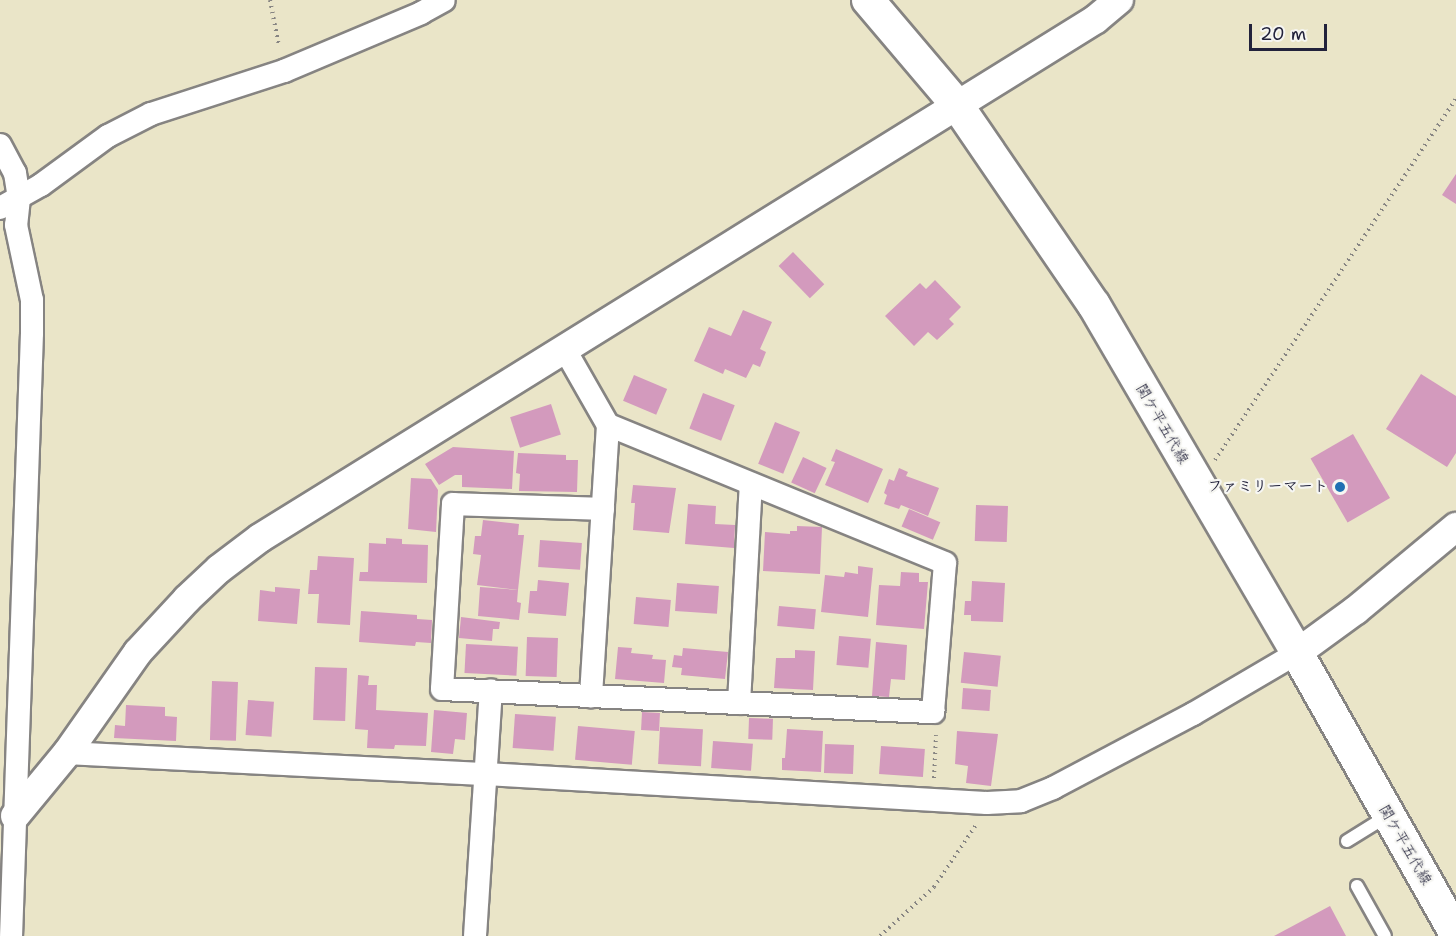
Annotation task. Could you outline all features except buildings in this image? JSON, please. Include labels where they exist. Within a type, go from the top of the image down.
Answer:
[{"type":"main road","name":"関ケ平五代線","points":[[868,0],[957,105],[1094,305],[1297,653],[1456,934]]},
{"type":"street","points":[[10,203],[41,185],[108,136],[151,114],[284,71],[421,13],[444,0]]},
{"type":"street","points":[[15,816],[67,753],[138,652],[187,598],[219,569],[309,506],[1096,19],[1119,0]]},
{"type":"street","points":[[0,145],[15,173],[10,203],[32,300],[33,333],[11,936]]},
{"type":"street","points":[[564,348],[608,425],[591,696]]},
{"type":"street","points":[[603,509],[453,504],[442,689],[933,712],[945,563],[608,425]]},
{"type":"street","points":[[739,703],[751,484]]},
{"type":"street","points":[[67,753],[987,803],[1021,801],[1053,788],[1193,714],[1297,653],[1356,610],[1456,527]]},
{"type":"street","points":[[475,936],[491,691]]},
{"type":"lane","points":[[1347,841],[1389,815]]},
{"type":"lane","points":[[1357,886],[1385,936]]},
{"type":"path","points":[[270,0],[284,71]]},
{"type":"path","points":[[1198,486],[1456,99]]},
{"type":"path","points":[[933,712],[936,728],[933,800]]},
{"type":"path","points":[[880,936],[934,887],[973,831],[987,803]]},
{"type":"place","name":"ファミリーマート","points":[[1340,487]]}]
